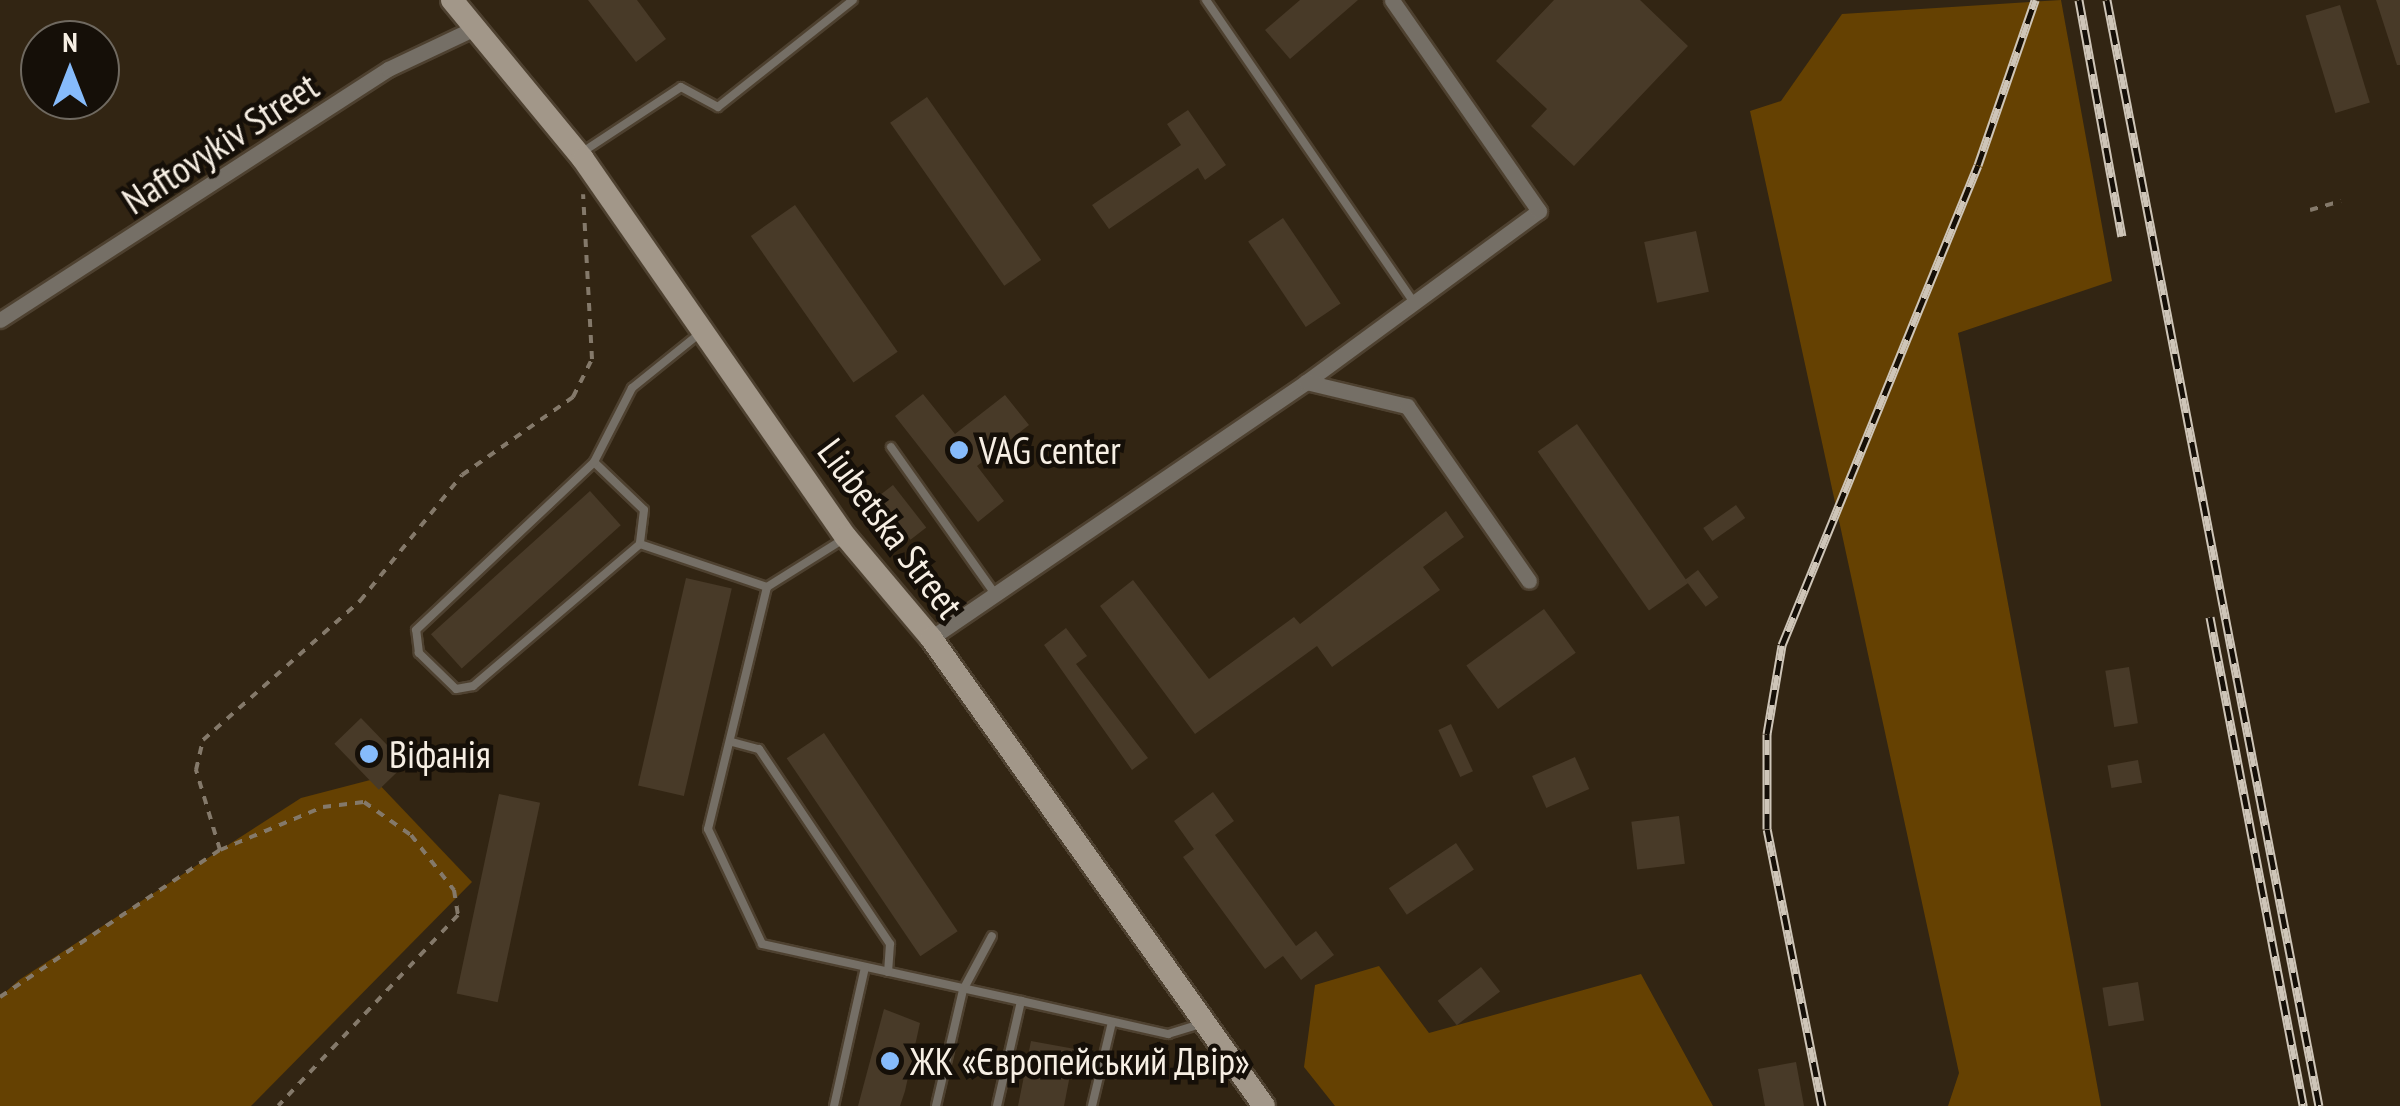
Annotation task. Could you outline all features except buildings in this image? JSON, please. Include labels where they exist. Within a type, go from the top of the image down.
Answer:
[{"type":"main road","name":"Liubetska Street","points":[[452,0],[478,26],[581,156],[706,328],[846,537],[931,638],[1264,1106]]},
{"type":"street","points":[[931,638],[1306,382],[1539,211],[1392,0]]},
{"type":"street","name":"Naftovykiv Street","points":[[0,320],[388,69],[478,26]]},
{"type":"street","points":[[1306,382],[1407,406],[1528,581]]},
{"type":"lane","points":[[581,156],[682,87],[718,107],[853,0]]},
{"type":"lane","points":[[1206,0],[1414,303]]},
{"type":"lane","points":[[594,462],[644,510],[640,544],[474,686],[456,689],[419,653],[416,630],[594,462],[632,388],[706,328]]},
{"type":"lane","points":[[891,447],[996,594]]},
{"type":"lane","points":[[846,537],[767,588],[708,829],[762,944],[1168,1034],[1203,1023]]},
{"type":"lane","points":[[640,544],[767,588]]},
{"type":"lane","points":[[732,742],[758,749],[890,944],[888,972]]},
{"type":"lane","points":[[936,1106],[963,990],[992,936]]},
{"type":"lane","points":[[834,1106],[865,966]]},
{"type":"lane","points":[[997,1106],[1021,1001]]},
{"type":"lane","points":[[1092,1106],[1112,1022]]},
{"type":"path","points":[[220,850],[196,770],[204,740],[360,601],[462,475],[573,396],[592,360],[581,156]]},
{"type":"path","points":[[2310,210],[2341,201]]},
{"type":"path","points":[[0,997],[220,850],[323,807],[364,802],[411,835],[454,890],[458,916],[278,1106]]},
{"type":"shaded area","points":[[2061,0],[2112,281],[1958,333],[2101,1106],[1948,1106],[1959,1073],[1750,111],[1781,101],[1842,14]]},
{"type":"shaded area","points":[[374,779],[472,882],[251,1106],[0,1106],[0,997],[19,980],[301,798]]},
{"type":"shaded area","points":[[1379,966],[1429,1033],[1641,974],[1713,1106],[1335,1106],[1304,1067],[1315,985]]},
{"type":"railway","points":[[1822,1106],[1767,829],[1767,734],[1782,645],[1978,165],[2035,0]]},
{"type":"railway","points":[[2079,0],[2122,236]]},
{"type":"railway","points":[[2107,0],[2319,1106]]},
{"type":"railway","points":[[2210,617],[2303,1106]]},
{"type":"place","name":"VAG center","points":[[959,450]]},
{"type":"place","name":"Віфанія","points":[[369,754]]},
{"type":"place","name":"ЖК «Європейський Двір»","points":[[890,1061]]}]
